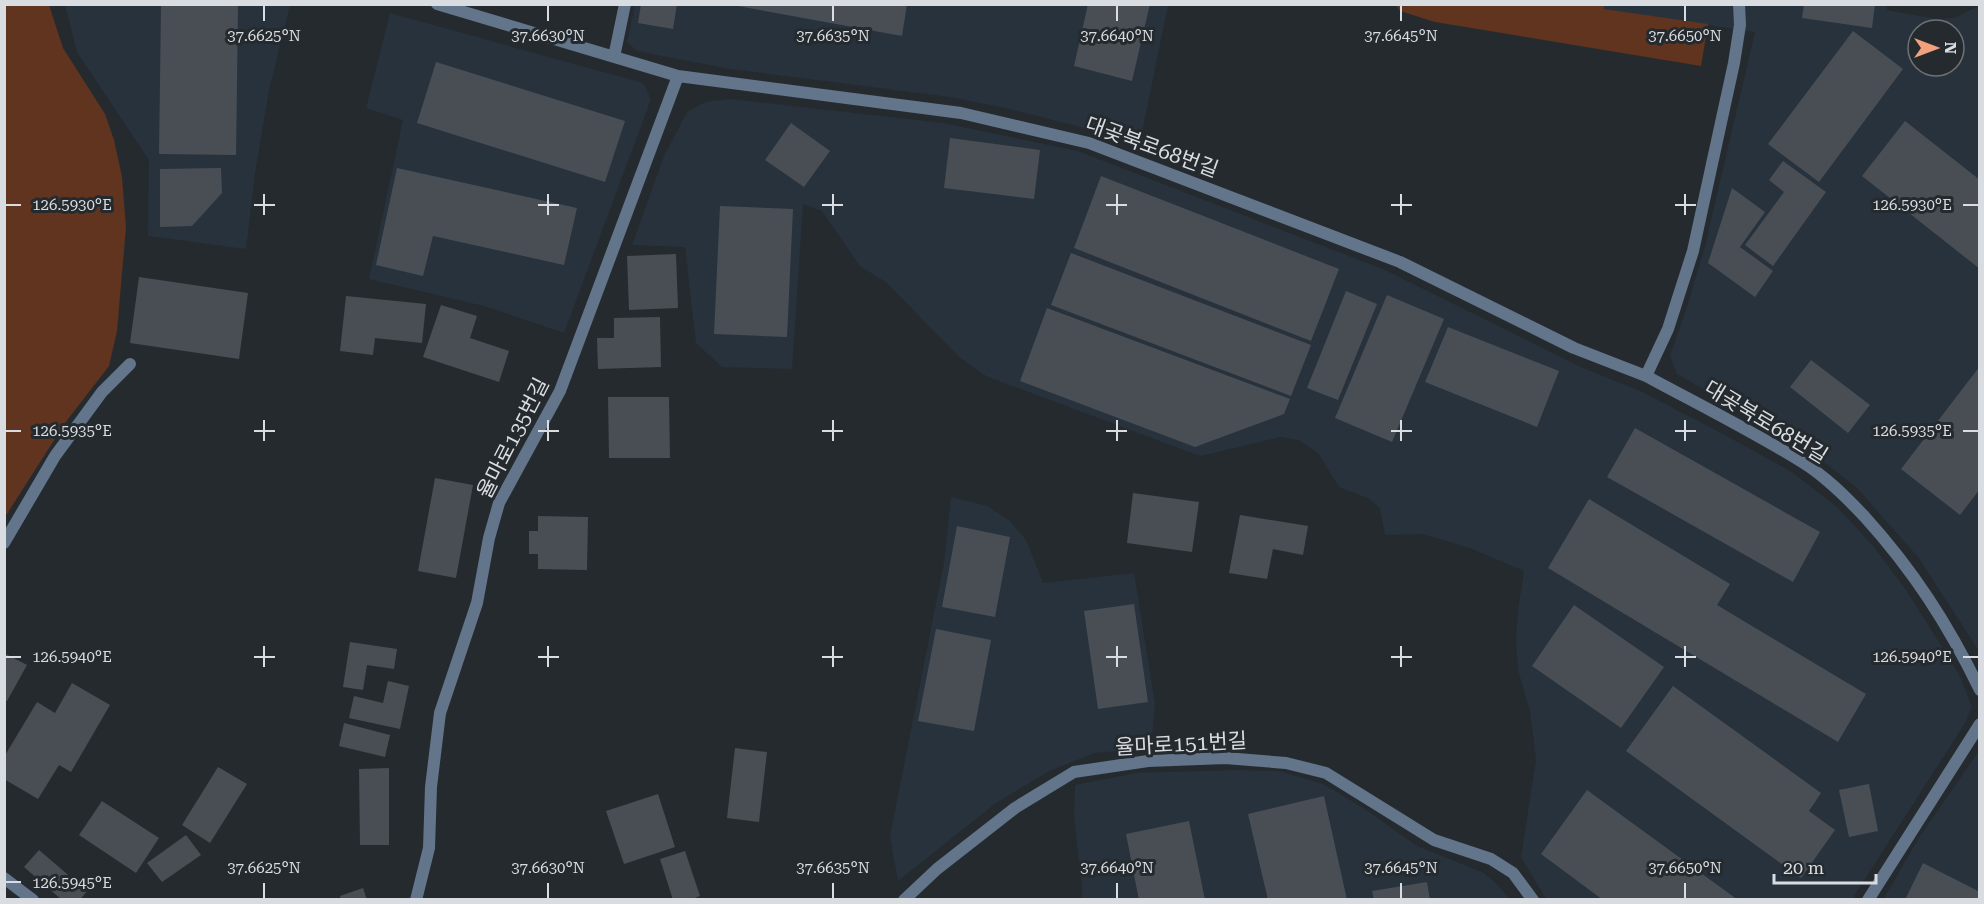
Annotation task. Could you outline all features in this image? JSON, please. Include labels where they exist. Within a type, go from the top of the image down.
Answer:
[{"type":"lane","name":"대곶북로68번길","points":[[437,4],[678,76],[960,113],[1089,143],[1400,262],[1574,348],[1646,376],[1803,463],[1846,497],[1891,545],[1952,634],[1980,690]]},
{"type":"lane","points":[[614,57],[625,4]]},
{"type":"lane","points":[[1646,376],[1668,328],[1693,251],[1734,63],[1740,25],[1739,4]]},
{"type":"lane","name":"율마로135번길","points":[[416,900],[429,848],[431,787],[440,713],[477,603],[489,538],[499,503],[560,391],[678,76]]},
{"type":"lane","points":[[4,543],[55,456],[102,392],[130,364]]},
{"type":"lane","points":[[1868,900],[1980,724]]},
{"type":"lane","name":"율마로151번길","points":[[904,900],[937,869],[1015,808],[1074,772],[1148,761],[1225,758],[1286,763],[1326,773],[1434,840],[1491,859],[1513,873],[1533,900]]},
{"type":"lane","points":[[4,878],[33,900]]},
{"type":"shaded area","points":[[5,4],[49,5],[63,48],[105,114],[114,140],[122,177],[126,227],[117,331],[109,366],[65,423],[5,517]]},
{"type":"shaded area","points":[[1604,4],[1887,4],[1887,10],[1931,18],[1906,18],[1906,78],[1966,78],[1966,18],[1954,18],[1979,6],[1979,651],[1918,557],[1856,487],[1815,455],[1677,374],[1670,355],[1705,246],[1755,32],[1604,9]]},
{"type":"shaded area","points":[[65,5],[290,5],[269,90],[255,173],[246,249],[148,236],[149,160],[77,52]]},
{"type":"shaded area","points":[[635,5],[1168,5],[1140,142],[1006,108],[950,97],[730,69],[637,51],[627,42]]},
{"type":"shaded area","points":[[1396,5],[1604,5],[1604,9],[1708,24],[1701,66],[1435,22],[1400,11]]},
{"type":"shaded area","points":[[390,13],[643,83],[651,99],[564,333],[484,306],[369,279],[403,120],[366,108]]},
{"type":"shaded area","points":[[730,99],[943,123],[1078,151],[1385,270],[1583,368],[1640,391],[1792,472],[1838,508],[1873,546],[1906,590],[1959,674],[1972,707],[1965,723],[1852,899],[1546,899],[1521,857],[1536,760],[1530,711],[1518,670],[1516,640],[1524,571],[1470,548],[1423,534],[1385,535],[1380,508],[1370,499],[1339,487],[1318,453],[1299,440],[1280,437],[1200,456],[986,376],[959,357],[887,283],[860,266],[822,211],[803,204],[792,369],[722,367],[696,343],[685,247],[632,245],[664,156],[687,112],[706,102]]},
{"type":"shaded area","points":[[951,497],[987,506],[1009,520],[1026,540],[1043,583],[1134,573],[1155,704],[1151,748],[1095,753],[1049,771],[996,803],[898,881],[890,836],[944,563]]},
{"type":"shaded area","points":[[1979,751],[1979,899],[1883,900],[1920,836]]},
{"type":"shaded area","points":[[1279,771],[1323,784],[1365,809],[1417,846],[1484,873],[1509,899],[1083,899],[1074,816],[1075,785],[1136,773]]},
{"type":"building","points":[[641,4],[677,4],[673,29],[638,23]]},
{"type":"building","points":[[727,4],[907,4],[902,36]]},
{"type":"building","points":[[1088,4],[1150,4],[1132,81],[1074,66]]},
{"type":"building","points":[[1804,4],[1875,4],[1872,28],[1802,18]]},
{"type":"building","points":[[161,5],[238,5],[236,155],[159,154]]},
{"type":"building","points":[[1853,31],[1903,69],[1819,182],[1768,144]]},
{"type":"building","points":[[436,62],[625,121],[605,182],[417,123]]},
{"type":"building","points":[[1905,121],[1980,180],[1980,269],[1862,176]]},
{"type":"building","points":[[791,123],[830,151],[804,187],[765,160]]},
{"type":"building","points":[[950,138],[1040,150],[1034,199],[944,188]]},
{"type":"building","points":[[1783,161],[1826,192],[1773,266],[1745,245],[1784,192],[1769,180]]},
{"type":"building","points":[[221,168],[222,193],[192,226],[160,227],[160,169]]},
{"type":"building","points":[[397,168],[577,208],[564,265],[433,236],[423,276],[376,265]]},
{"type":"building","points":[[1101,176],[1339,269],[1311,341],[1074,248]]},
{"type":"building","points":[[1732,188],[1765,212],[1740,247],[1773,271],[1755,297],[1708,263]]},
{"type":"building","points":[[720,206],[793,209],[787,337],[714,334]]},
{"type":"building","points":[[1071,253],[1311,345],[1291,396],[1051,305]]},
{"type":"building","points":[[676,254],[678,308],[629,310],[627,256]]},
{"type":"building","points":[[139,277],[248,293],[239,359],[130,343]]},
{"type":"building","points":[[1346,291],[1377,304],[1338,400],[1307,388]]},
{"type":"building","points":[[1387,295],[1444,319],[1392,442],[1335,418]]},
{"type":"building","points":[[346,296],[426,304],[422,343],[375,338],[373,355],[340,351]]},
{"type":"building","points":[[441,305],[477,316],[470,338],[509,351],[499,382],[423,357]]},
{"type":"building","points":[[1047,308],[1290,399],[1284,414],[1195,447],[1020,381]]},
{"type":"building","points":[[660,317],[661,367],[598,369],[597,338],[614,338],[614,318]]},
{"type":"building","points":[[1448,327],[1559,371],[1537,427],[1425,382]]},
{"type":"building","points":[[1811,360],[1870,405],[1848,433],[1790,387]]},
{"type":"building","points":[[1980,366],[1980,489],[1960,515],[1901,469]]},
{"type":"building","points":[[608,397],[669,397],[670,458],[609,458]]},
{"type":"building","points":[[1635,428],[1820,532],[1793,582],[1607,477]]},
{"type":"building","points":[[435,478],[473,485],[456,578],[418,571]]},
{"type":"building","points":[[1133,493],[1199,502],[1192,552],[1127,543]]},
{"type":"building","points":[[1589,499],[1730,584],[1717,605],[1866,694],[1838,742],[1548,568]]},
{"type":"building","points":[[1240,515],[1308,526],[1303,555],[1273,549],[1267,579],[1229,573]]},
{"type":"building","points":[[538,516],[588,517],[587,570],[538,569],[538,554],[529,554],[529,531],[538,531]]},
{"type":"building","points":[[957,526],[1010,537],[995,617],[942,607]]},
{"type":"building","points":[[1134,604],[1148,702],[1098,709],[1084,611]]},
{"type":"building","points":[[1574,605],[1664,667],[1621,728],[1532,666]]},
{"type":"building","points":[[936,629],[991,640],[974,731],[918,721]]},
{"type":"building","points":[[350,642],[397,649],[394,669],[367,665],[363,690],[343,687]]},
{"type":"building","points":[[4,653],[27,665],[7,701],[4,700]]},
{"type":"building","points":[[388,681],[409,686],[400,729],[349,718],[354,696],[383,703]]},
{"type":"building","points":[[72,683],[110,705],[71,772],[59,765],[38,799],[4,779],[4,757],[37,702],[55,713]]},
{"type":"building","points":[[1673,686],[1821,793],[1809,811],[1835,830],[1801,878],[1626,751]]},
{"type":"building","points":[[344,723],[390,735],[385,757],[339,746]]},
{"type":"building","points":[[735,748],[767,752],[759,822],[727,818]]},
{"type":"building","points":[[218,767],[247,784],[210,843],[182,825]]},
{"type":"building","points":[[389,768],[389,845],[360,845],[359,769]]},
{"type":"building","points":[[1869,784],[1878,831],[1849,837],[1839,790]]},
{"type":"building","points":[[1587,790],[1738,900],[1603,900],[1541,854]]},
{"type":"building","points":[[658,794],[675,847],[624,864],[606,811]]},
{"type":"building","points":[[1324,796],[1347,900],[1268,900],[1248,814]]},
{"type":"building","points":[[102,801],[159,838],[136,873],[79,835]]},
{"type":"building","points":[[1189,821],[1205,900],[1139,900],[1126,834]]},
{"type":"building","points":[[186,835],[201,855],[162,882],[147,863]]},
{"type":"building","points":[[39,850],[87,891],[80,900],[62,900],[24,867]]},
{"type":"building","points":[[685,851],[700,896],[690,900],[673,900],[660,859]]},
{"type":"building","points":[[1923,863],[1980,892],[1980,900],[1905,900]]},
{"type":"building","points":[[1427,882],[1430,900],[1374,900],[1372,891]]},
{"type":"building","points":[[363,888],[367,900],[341,900],[340,896]]}]
